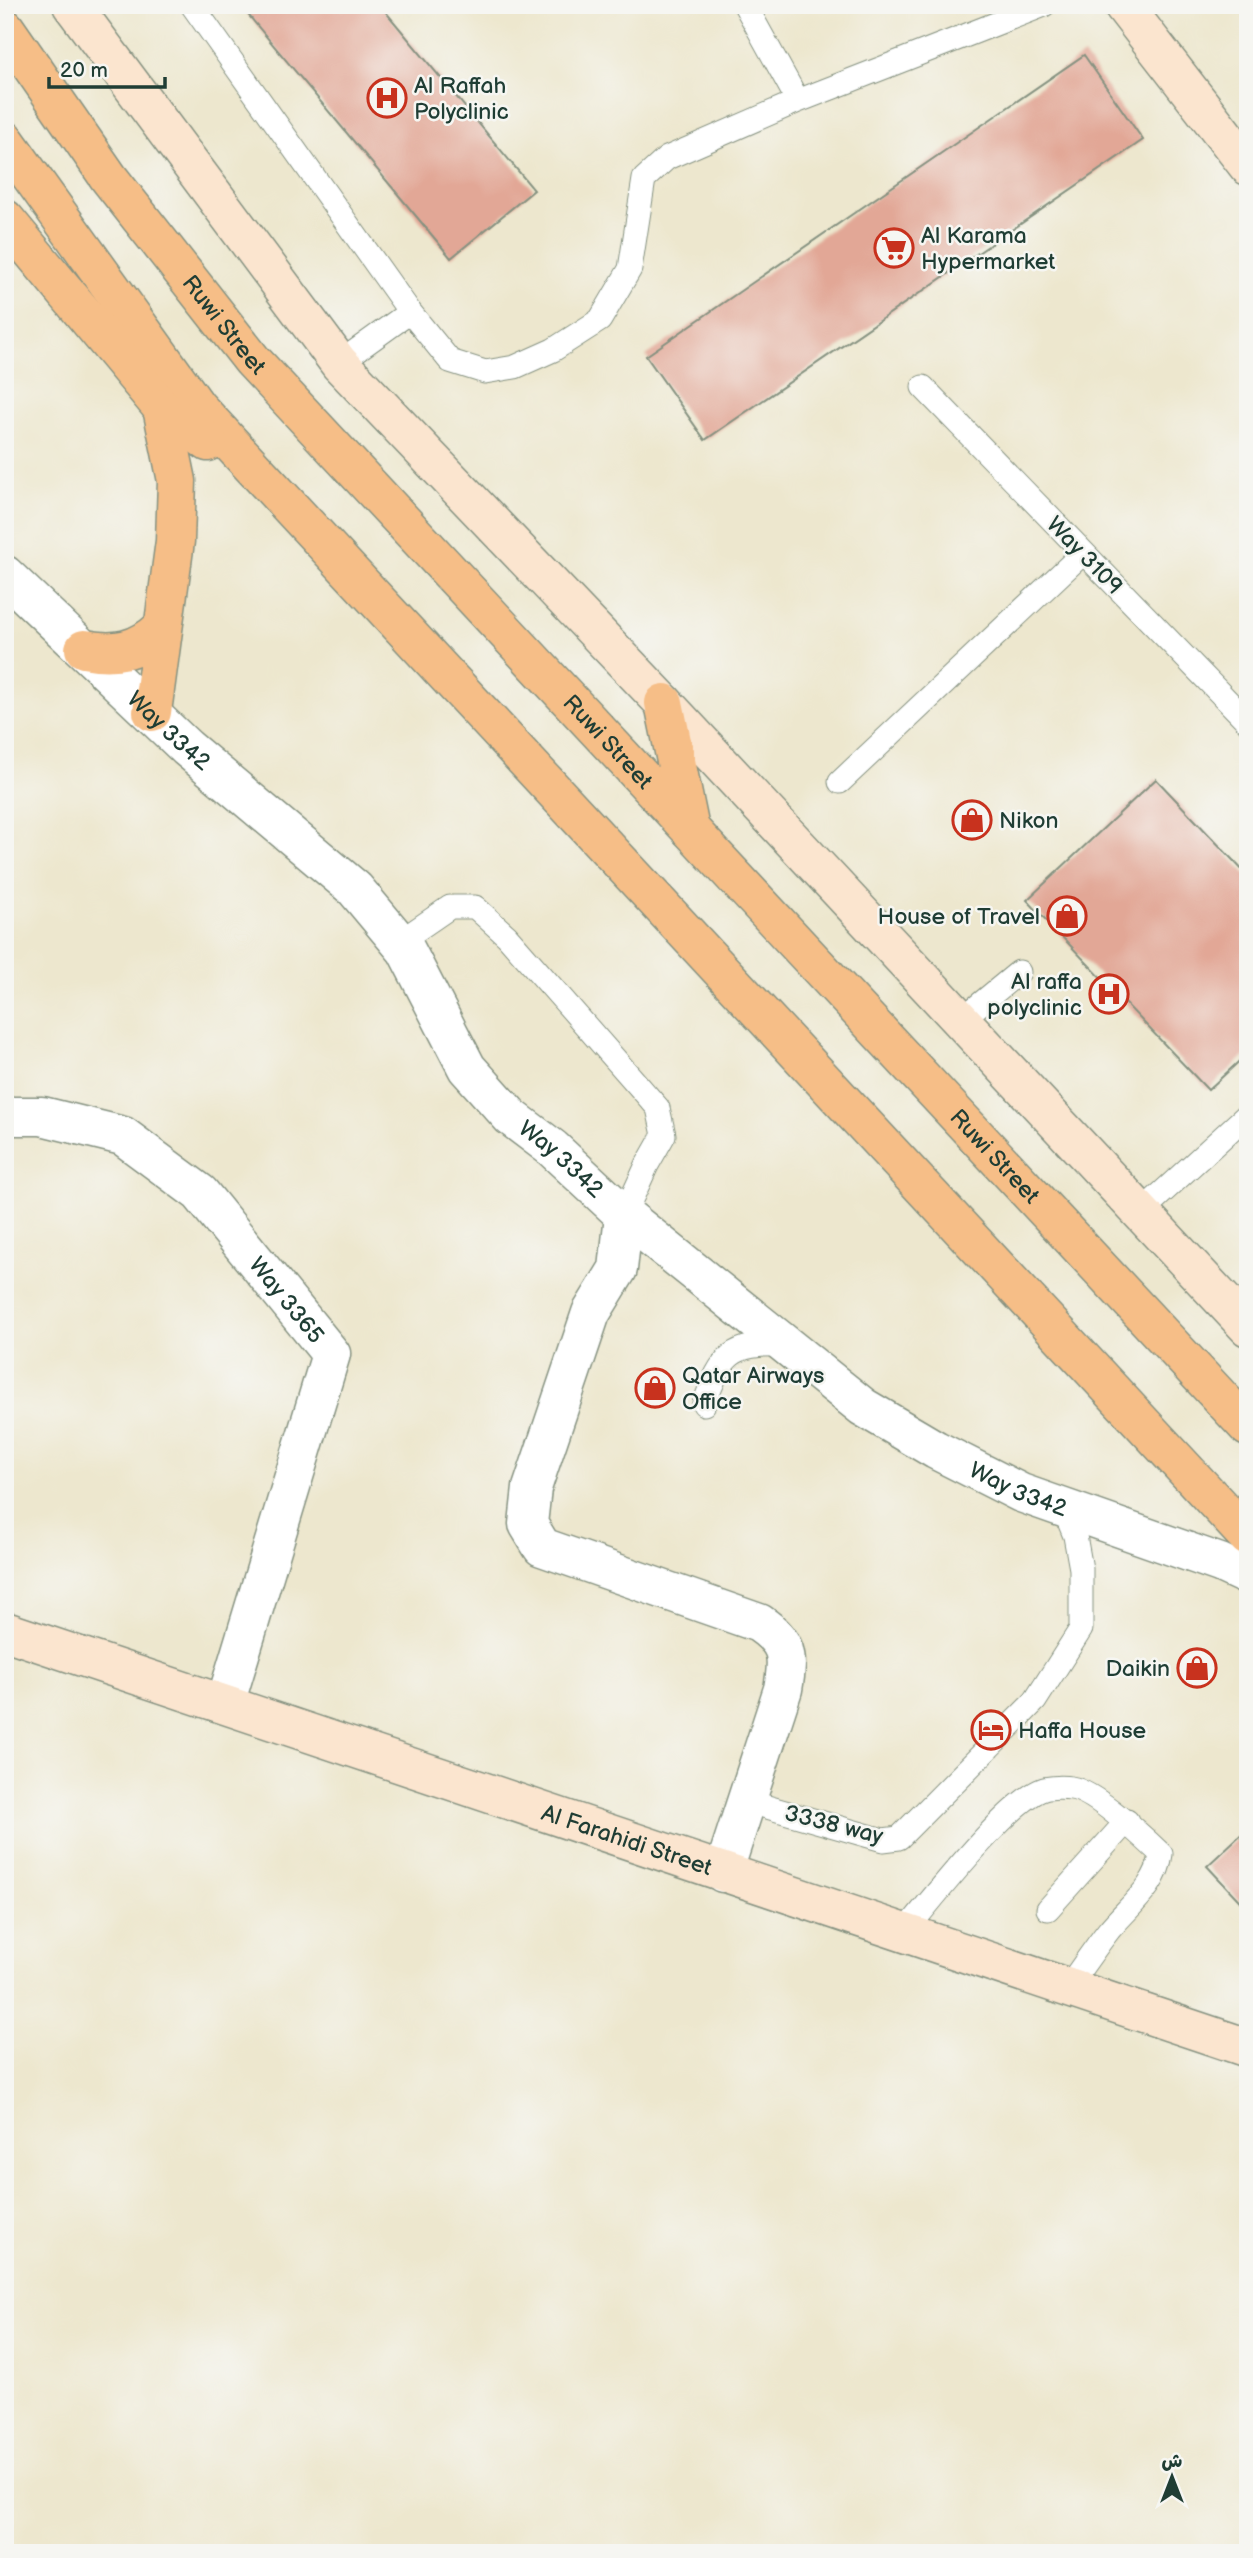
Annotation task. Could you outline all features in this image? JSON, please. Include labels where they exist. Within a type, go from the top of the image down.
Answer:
[{"type":"main road","points":[[1123,5],[1248,166]]},
{"type":"main road","points":[[85,9],[339,363],[962,1019],[1248,1327]]},
{"type":"main road","name":"Ruwi Street","points":[[5,28],[109,178],[252,360],[1248,1427]]},
{"type":"main road","points":[[5,140],[197,407],[1248,1536]]},
{"type":"main road","points":[[5,219],[162,408],[286,502]]},
{"type":"main road","points":[[152,712],[161,629],[175,541],[177,481],[162,408]]},
{"type":"main road","points":[[84,649],[106,653],[129,650],[150,640],[161,629]]},
{"type":"main road","points":[[664,703],[690,829]]},
{"type":"main road","points":[[1219,1507],[1248,1554]]},
{"type":"main road","name":"Al Farahidi Street","points":[[5,1631],[1248,2048]]},
{"type":"street","name":"Way 3342","points":[[5,575],[232,788],[355,889],[399,942],[467,1068],[511,1117],[552,1147],[624,1215],[863,1407],[936,1450],[1021,1493],[1220,1563],[1248,1576]]},
{"type":"street","name":"Way 3365","points":[[5,1116],[42,1116],[123,1136],[134,1144],[200,1193],[331,1354],[225,1704]]},
{"type":"street","points":[[624,1215],[618,1269],[591,1313],[532,1488],[528,1524],[542,1547],[759,1623],[778,1636],[788,1661],[783,1689],[723,1873]]},
{"type":"street","points":[[618,1269],[670,1252]]},
{"type":"lane","points":[[192,5],[410,312],[450,361],[485,372],[515,367],[553,350],[600,320],[630,269],[644,179],[667,158],[798,101],[1044,5]]},
{"type":"lane","points":[[745,5],[798,101]]},
{"type":"lane","points":[[339,363],[410,312]]},
{"type":"lane","name":"Way 3109","points":[[923,387],[1248,722]]},
{"type":"lane","points":[[840,782],[1083,553]]},
{"type":"lane","points":[[399,942],[450,907],[475,907],[507,936],[659,1108],[664,1135],[624,1215]]},
{"type":"lane","points":[[962,1019],[1019,972]]},
{"type":"lane","points":[[1141,1212],[1248,1114]]},
{"type":"lane","points":[[704,1404],[718,1368],[729,1356],[763,1344],[786,1345]]},
{"type":"lane","name":"3338 way","points":[[746,1801],[883,1840],[899,1838],[1035,1701],[1082,1629],[1081,1569],[1075,1536],[1064,1509]]},
{"type":"lane","points":[[903,1934],[983,1841],[1020,1804],[1044,1789],[1073,1788],[1127,1821],[1161,1854],[1160,1867],[1067,1988]]},
{"type":"lane","points":[[1048,1909],[1127,1821]]},
{"type":"building","name":"Al Raffah Polyclinic","points":[[240,5],[380,5],[534,190],[451,258]]},
{"type":"building","name":"Al Karama Hypermarket","points":[[1084,55],[1143,140],[705,440],[646,356]]},
{"type":"building","points":[[1156,779],[1248,876],[1248,1053],[1208,1090],[1027,900]]},
{"type":"building","points":[[1248,1828],[1248,1910],[1207,1866]]},
{"type":"place","name":"Al Raffah Polyclinic","points":[[387,98]]},
{"type":"place","name":"Al Karama Hypermarket","points":[[894,248]]},
{"type":"place","name":"Nikon","points":[[972,820]]},
{"type":"place","name":"House of Travel","points":[[1067,916]]},
{"type":"place","name":"Al raffa polyclinic","points":[[1109,994]]},
{"type":"place","name":"Qatar Airways Office","points":[[655,1388]]},
{"type":"place","name":"Daikin","points":[[1197,1668]]},
{"type":"place","name":"Haffa House","points":[[991,1730]]}]
